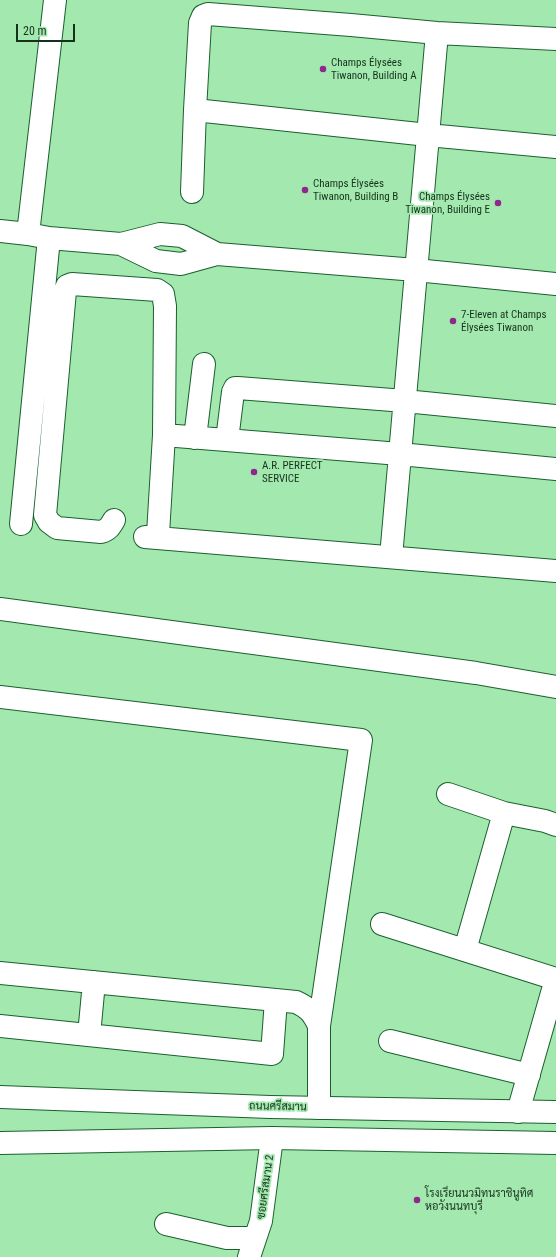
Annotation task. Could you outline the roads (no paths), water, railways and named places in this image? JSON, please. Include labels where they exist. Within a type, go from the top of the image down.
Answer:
[{"type":"street","points":[[28,234],[55,0]]},
{"type":"street","points":[[192,192],[200,23],[203,16],[208,14],[437,33],[556,39]]},
{"type":"street","points":[[391,557],[437,33]]},
{"type":"street","points":[[195,110],[556,147]]},
{"type":"street","points":[[0,231],[49,238],[121,244],[160,234],[182,236],[218,254],[416,270],[556,284]]},
{"type":"street","points":[[21,524],[49,238]]},
{"type":"street","points":[[114,520],[110,527],[101,532],[57,528],[49,522],[45,515],[65,292],[67,286],[72,284],[157,290],[163,294],[165,306],[164,435],[151,536],[556,571]]},
{"type":"street","points":[[195,438],[204,364]]},
{"type":"street","points":[[227,440],[233,392],[235,388],[405,401],[556,416]]},
{"type":"street","points":[[164,435],[556,468]]},
{"type":"street","points":[[0,609],[476,673],[556,687]]},
{"type":"street","points":[[0,697],[361,740],[319,1026],[319,1108]]},
{"type":"street","points":[[448,794],[504,813],[545,821],[556,825]]},
{"type":"street","points":[[465,950],[504,813]]},
{"type":"street","points":[[382,924],[556,979],[518,1112]]},
{"type":"street","points":[[0,973],[296,1002],[305,1007],[314,1015],[319,1026]]},
{"type":"street","points":[[89,1035],[94,982]]},
{"type":"street","points":[[0,1026],[272,1054],[276,1000]]},
{"type":"street","points":[[390,1041],[529,1075]]},
{"type":"street","name":"ถนนศรีสมาน","points":[[0,1097],[319,1108],[518,1112],[554,1111]]},
{"type":"street","points":[[0,1143],[272,1138],[556,1143]]},
{"type":"street","name":"ซอยศรีสมาน 2","points":[[252,1248],[262,1221],[272,1138]]},
{"type":"street","points":[[166,1224],[227,1238],[252,1248]]},
{"type":"place","name":"Champs Élysées Tiwanon, Building A","points":[[323,69]]},
{"type":"place","name":"Champs Élysées Tiwanon, Building B","points":[[305,190]]},
{"type":"place","name":"Champs Élysées Tiwanon, Building E","points":[[498,203]]},
{"type":"place","name":"7-Eleven at Champs Élysées Tiwanon","points":[[453,321]]},
{"type":"place","name":"A.R. PERFECT SERVICE","points":[[254,472]]},
{"type":"place","name":"โรงเรียนนวมิทนราชินูทิศ หอวังนนทบุรี","points":[[417,1200]]}]
